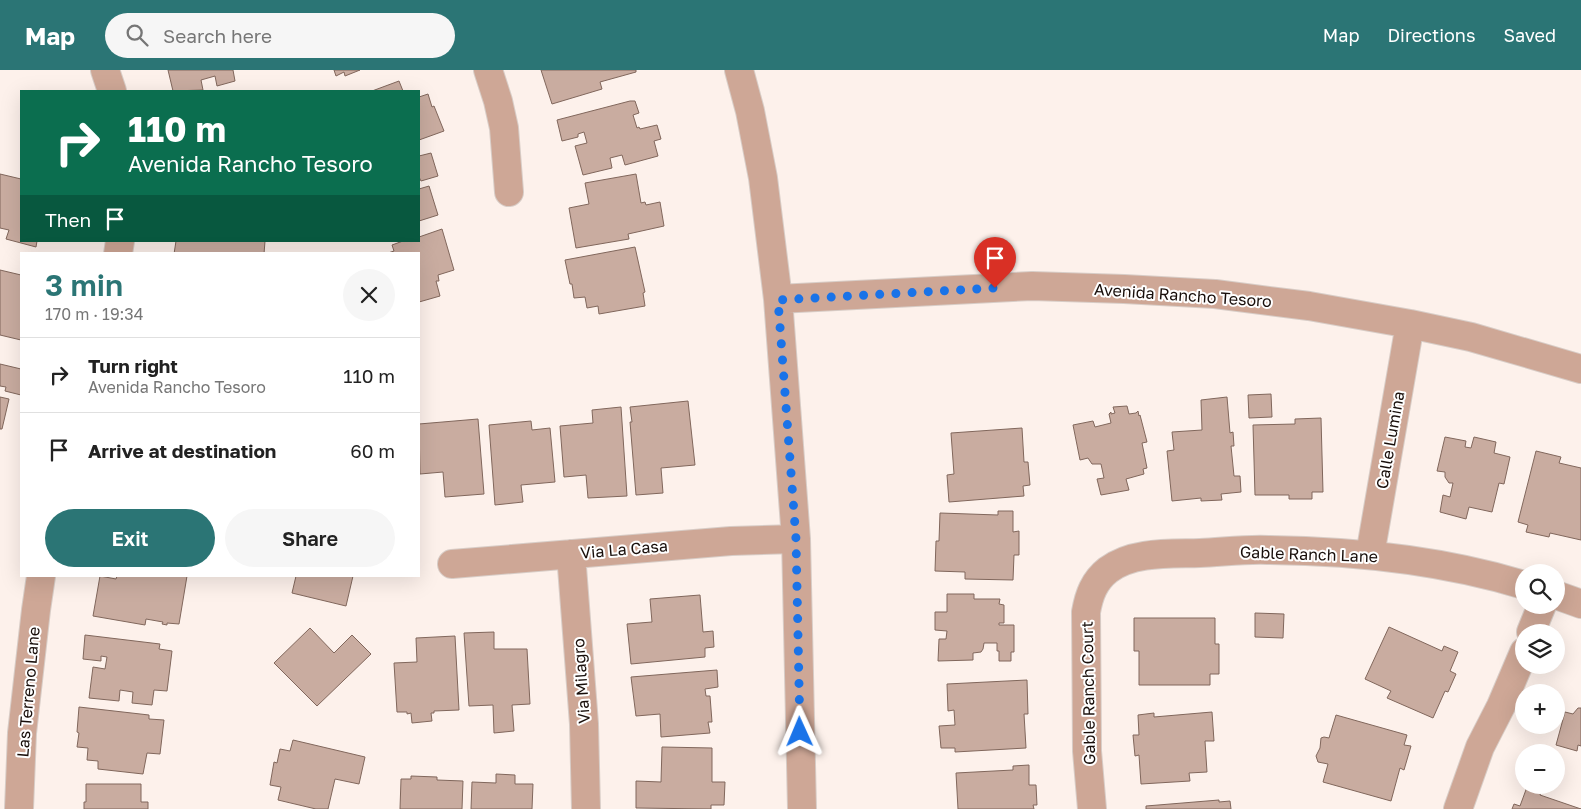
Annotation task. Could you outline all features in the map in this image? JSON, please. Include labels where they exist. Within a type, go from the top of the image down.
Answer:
[{"type":"street","points":[[105,70],[112,90]]},
{"type":"street","points":[[488,70],[504,128],[509,192]]},
{"type":"street","points":[[739,70],[764,178],[778,300],[796,539],[802,809]]},
{"type":"street","name":"Avenida Rancho Tesoro","points":[[778,300],[1032,286],[1225,295],[1309,306],[1410,324],[1471,337],[1581,369]]},
{"type":"street","name":"Calle Lumina","points":[[1370,555],[1410,324]]},
{"type":"street","name":"Via La Casa","points":[[452,564],[731,541],[796,539]]},
{"type":"street","name":"Gable Ranch Lane","points":[[1098,579],[1109,569],[1122,562],[1155,554],[1267,550],[1370,555],[1462,570],[1515,583]]},
{"type":"street","name":"Via Milagro","points":[[571,554],[584,724],[586,809]]},
{"type":"street","name":"Las Terreno Lane","points":[[19,809],[11,732],[41,577]]},
{"type":"street","name":"Gable Ranch Court","points":[[1092,809],[1087,750],[1086,612],[1089,595],[1098,579]]},
{"type":"street","points":[[1565,598],[1581,604]]},
{"type":"street","points":[[1458,809],[1480,747],[1502,706],[1515,674]]},
{"type":"building","points":[[168,70],[233,70],[235,81],[217,86],[215,76],[201,80],[203,90],[173,90]]},
{"type":"building","points":[[334,70],[360,70],[345,76],[344,72],[336,76]]},
{"type":"building","points":[[541,70],[636,70],[636,72],[600,82],[602,89],[552,104]]},
{"type":"building","points":[[399,81],[403,90],[375,90]]},
{"type":"building","points":[[428,94],[444,131],[420,140],[420,97]]},
{"type":"building","points":[[635,101],[639,113],[633,115],[637,128],[657,125],[661,139],[654,141],[658,156],[625,165],[622,155],[610,158],[612,168],[583,175],[575,146],[587,143],[584,132],[578,134],[578,137],[562,141],[557,120]]},
{"type":"building","points":[[431,153],[438,176],[421,181],[420,156]]},
{"type":"building","points":[[0,174],[20,179],[20,242],[37,242],[36,247],[6,239],[9,230],[0,228]]},
{"type":"building","points":[[636,174],[641,203],[645,202],[646,205],[660,202],[664,226],[628,234],[629,239],[576,248],[569,208],[589,204],[585,183]]},
{"type":"building","points":[[429,186],[438,215],[420,221],[420,189]]},
{"type":"building","points":[[442,229],[454,270],[438,275],[439,281],[436,281],[440,296],[420,302],[420,252],[391,252],[394,251],[392,245],[400,242],[420,242],[420,237]]},
{"type":"building","points":[[176,242],[265,242],[264,252],[174,252]]},
{"type":"building","points":[[635,247],[645,292],[643,293],[645,306],[599,314],[598,306],[587,308],[585,297],[574,298],[565,260]]},
{"type":"building","points":[[0,270],[20,275],[20,340],[0,335]]},
{"type":"building","points":[[0,364],[20,369],[20,395],[5,391],[6,387],[0,386]]},
{"type":"building","points":[[1271,394],[1272,417],[1249,418],[1248,395]]},
{"type":"building","points":[[0,397],[9,399],[2,429],[0,429]]},
{"type":"building","points":[[1227,397],[1230,433],[1233,432],[1234,446],[1231,446],[1234,476],[1240,476],[1241,492],[1221,494],[1222,500],[1201,501],[1201,498],[1172,501],[1167,451],[1174,450],[1172,432],[1202,430],[1201,400]]},
{"type":"building","points":[[688,401],[695,465],[661,468],[663,493],[636,495],[630,407]]},
{"type":"building","points":[[1127,406],[1129,414],[1138,411],[1140,415],[1147,442],[1142,443],[1147,468],[1143,469],[1144,474],[1126,479],[1129,490],[1101,495],[1097,479],[1104,478],[1101,464],[1092,464],[1088,458],[1080,460],[1073,425],[1093,421],[1095,427],[1111,423],[1109,414],[1111,412],[1111,414],[1115,413],[1113,407]]},
{"type":"building","points":[[621,407],[627,496],[588,498],[586,475],[564,477],[560,426],[593,423],[592,410]]},
{"type":"building","points":[[1321,418],[1323,492],[1312,492],[1312,499],[1289,499],[1289,495],[1255,495],[1253,425],[1295,424],[1295,419]]},
{"type":"building","points":[[478,419],[484,494],[445,497],[443,472],[420,474],[420,424]]},
{"type":"building","points":[[531,421],[532,430],[550,428],[555,482],[521,485],[523,502],[495,505],[489,425]]},
{"type":"building","points":[[1022,428],[1024,462],[1028,462],[1030,485],[1023,486],[1024,496],[949,502],[947,475],[954,474],[951,433]]},
{"type":"building","points":[[1445,437],[1466,441],[1465,447],[1471,448],[1474,437],[1496,442],[1494,453],[1510,457],[1504,484],[1499,483],[1492,512],[1469,507],[1466,519],[1440,512],[1443,495],[1450,497],[1453,483],[1449,483],[1445,477],[1445,472],[1437,471]]},
{"type":"building","points":[[1536,451],[1561,457],[1559,463],[1581,468],[1581,540],[1550,533],[1549,537],[1526,532],[1528,525],[1518,522]]},
{"type":"building","points":[[998,511],[1013,511],[1013,532],[1019,531],[1019,555],[1014,555],[1013,580],[965,579],[965,572],[935,571],[936,541],[939,541],[940,513],[998,515]]},
{"type":"building","points":[[100,577],[116,579],[117,577],[187,577],[179,624],[167,623],[167,625],[162,624],[163,622],[146,619],[145,625],[93,616]]},
{"type":"building","points":[[296,577],[353,577],[346,606],[292,593]]},
{"type":"building","points":[[947,594],[974,594],[974,599],[1000,599],[999,604],[1004,605],[1004,623],[999,623],[999,625],[1014,625],[1014,652],[1011,652],[1011,661],[999,661],[997,643],[984,643],[981,652],[973,653],[973,660],[938,661],[939,639],[946,639],[947,631],[935,630],[935,612],[947,612]]},
{"type":"building","points":[[700,595],[703,632],[713,631],[714,647],[705,648],[705,657],[631,664],[627,624],[652,622],[650,599]]},
{"type":"building","points":[[1255,613],[1284,614],[1283,638],[1255,637]]},
{"type":"building","points":[[1134,618],[1215,618],[1215,644],[1219,644],[1219,674],[1210,674],[1210,685],[1139,685],[1139,651],[1134,651]]},
{"type":"building","points":[[1389,627],[1442,651],[1444,646],[1458,652],[1450,671],[1456,674],[1448,692],[1445,691],[1433,718],[1387,698],[1391,691],[1365,679]]},
{"type":"building","points":[[310,628],[334,653],[352,635],[371,654],[317,706],[274,663]]},
{"type":"building","points":[[494,632],[494,649],[527,649],[530,704],[512,705],[514,731],[494,733],[493,705],[469,706],[464,633]]},
{"type":"building","points":[[85,635],[160,644],[159,649],[172,651],[167,691],[154,690],[152,705],[132,703],[133,692],[120,690],[119,701],[89,698],[93,667],[105,669],[107,657],[101,656],[101,661],[83,659]]},
{"type":"building","points":[[455,636],[459,710],[434,711],[434,713],[431,713],[432,721],[412,723],[411,713],[397,712],[394,663],[417,662],[416,638]]},
{"type":"building","points":[[717,670],[718,687],[705,689],[706,696],[710,696],[712,722],[708,722],[710,733],[661,737],[660,714],[636,716],[631,677]]},
{"type":"building","points":[[1027,680],[1028,714],[1024,714],[1026,748],[955,752],[955,748],[941,748],[939,726],[955,725],[954,710],[948,711],[947,684]]},
{"type":"building","points":[[79,707],[149,715],[149,719],[164,720],[160,754],[147,753],[143,774],[98,769],[98,761],[87,760],[88,748],[77,747]]},
{"type":"building","points":[[1578,708],[1581,708],[1581,746],[1578,745],[1577,751],[1565,748],[1565,744],[1556,744],[1559,734],[1565,734],[1565,712],[1573,714]]},
{"type":"building","points":[[1212,712],[1214,741],[1205,741],[1207,772],[1189,773],[1190,781],[1141,784],[1139,755],[1135,756],[1133,735],[1139,735],[1138,715],[1154,713],[1154,717]]},
{"type":"building","points":[[1336,715],[1407,735],[1404,745],[1411,746],[1404,770],[1400,768],[1391,801],[1323,782],[1328,764],[1318,762],[1316,756],[1320,748],[1321,738],[1329,738]]},
{"type":"building","points":[[293,740],[365,757],[359,784],[335,779],[328,809],[316,809],[278,800],[281,787],[270,785],[274,762],[277,763],[280,749],[290,751]]},
{"type":"building","points":[[662,747],[712,748],[712,782],[725,782],[724,805],[711,805],[711,809],[636,808],[636,781],[661,782]]},
{"type":"building","points":[[1029,765],[1029,785],[1036,785],[1037,805],[1033,805],[1034,809],[958,809],[956,773],[1013,770],[1013,766]]},
{"type":"building","points":[[496,774],[515,775],[515,784],[533,784],[532,809],[471,809],[472,782],[496,783]]},
{"type":"building","points":[[411,776],[463,781],[462,809],[400,809],[401,779],[411,779]]},
{"type":"building","points":[[86,784],[141,784],[141,802],[148,802],[148,809],[84,809]]},
{"type":"building","points":[[1524,794],[1540,794],[1581,809],[1512,809],[1514,804],[1520,806]]},
{"type":"building","points":[[1219,800],[1219,802],[1230,801],[1231,809],[1146,809],[1146,806]]},
{"type":"route","points":[[800,732],[796,539],[778,300],[995,288]]}]
